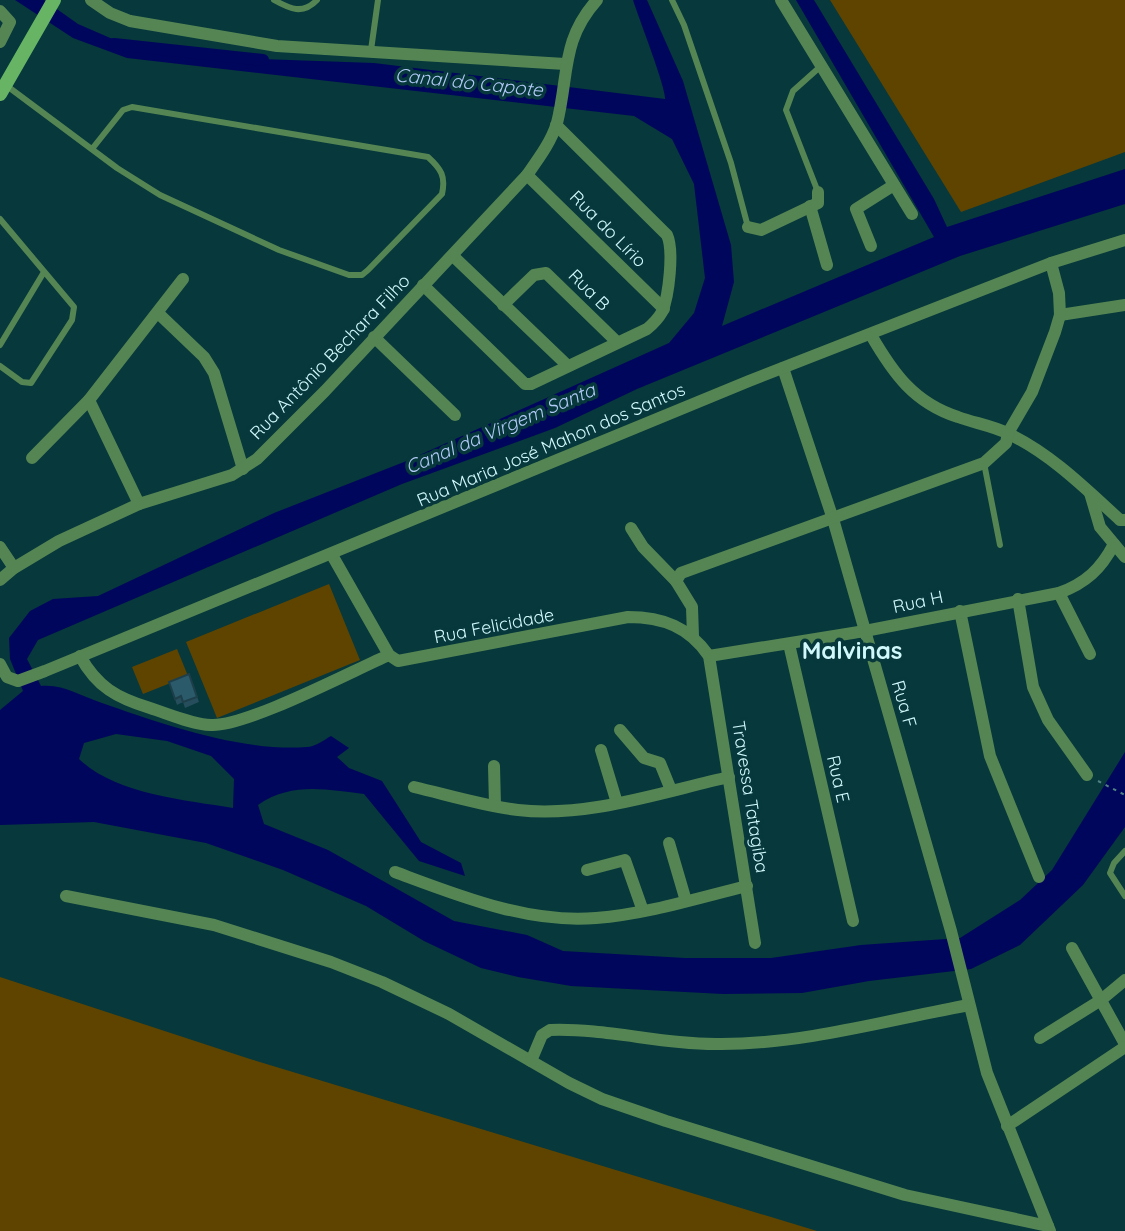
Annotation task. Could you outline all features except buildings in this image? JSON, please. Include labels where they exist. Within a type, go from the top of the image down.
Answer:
[{"type":"main road","points":[[3,89],[54,0]]},
{"type":"street","points":[[92,0],[110,13],[161,28],[277,46],[371,50],[564,70]]},
{"type":"street","name":"Rua Antônio Bechara Filho","points":[[0,580],[14,568],[59,541],[139,504],[243,469],[325,391],[527,175],[547,146],[556,125],[564,70],[581,18],[597,0]]},
{"type":"street","points":[[781,0],[912,214]]},
{"type":"street","points":[[0,42],[10,22],[3,13]]},
{"type":"street","points":[[423,285],[519,381],[531,384],[647,329],[663,309],[672,253],[667,235],[556,125]]},
{"type":"street","name":"Rua do Lírio","points":[[527,175],[663,309]]},
{"type":"street","points":[[871,246],[856,209],[894,185]]},
{"type":"street","points":[[748,226],[761,230],[818,203],[818,192]]},
{"type":"street","points":[[810,206],[827,265]]},
{"type":"street","name":"Rua Maria José Mahon dos Santos","points":[[0,664],[7,677],[18,681],[45,671],[783,368],[1051,262],[1125,240]]},
{"type":"street","points":[[453,256],[568,366]]},
{"type":"street","points":[[676,581],[681,573],[984,463],[1006,443],[1008,433],[1032,391],[1060,315],[1056,275],[1051,262]]},
{"type":"street","name":"Rua B","points":[[503,305],[534,275],[546,273],[617,342]]},
{"type":"street","points":[[32,458],[89,400],[183,279]]},
{"type":"street","points":[[1060,315],[1125,305]]},
{"type":"street","points":[[158,313],[204,357],[214,373],[243,469]]},
{"type":"street","points":[[871,335],[893,373],[906,389],[953,416],[1008,433],[1090,492],[1122,520]]},
{"type":"street","points":[[374,337],[455,415]]},
{"type":"street","name":"Rua F","points":[[783,368],[833,519],[951,931],[990,1083],[1049,1228]]},
{"type":"street","points":[[89,400],[139,504]]},
{"type":"street","points":[[1090,492],[1097,521],[1125,557]]},
{"type":"street","points":[[631,527],[643,547],[676,581],[692,607],[693,636]]},
{"type":"street","name":"Rua H","points":[[709,656],[865,631],[1059,593],[1095,573],[1114,544]]},
{"type":"street","points":[[0,547],[14,568]]},
{"type":"street","points":[[80,656],[90,674],[110,692],[131,702],[212,725],[250,716],[389,655],[332,555]]},
{"type":"street","points":[[1059,593],[1090,653]]},
{"type":"street","points":[[1018,599],[1032,687],[1048,720],[1087,775]]},
{"type":"street","points":[[960,611],[990,756],[1039,877]]},
{"type":"street","name":"Rua Felicidade","points":[[389,655],[398,661],[407,661],[628,617],[663,620],[693,636],[709,656]]},
{"type":"street","name":"Rua E","points":[[789,644],[853,921]]},
{"type":"street","name":"Travessa Tatagiba","points":[[709,656],[755,943]]},
{"type":"street","points":[[620,730],[644,758],[660,763],[671,790]]},
{"type":"street","points":[[601,750],[617,803]]},
{"type":"street","points":[[494,765],[495,805]]},
{"type":"street","points":[[414,787],[495,805],[549,812],[617,803],[729,777]]},
{"type":"street","points":[[669,843],[686,901]]},
{"type":"street","points":[[587,870],[625,860],[643,911]]},
{"type":"street","points":[[395,872],[487,903],[564,918],[595,919],[643,911],[747,886]]},
{"type":"street","points":[[66,896],[214,925],[331,962],[449,1013],[602,1099],[905,1195],[1049,1228]]},
{"type":"street","points":[[1007,1126],[1125,1045],[1072,948]]},
{"type":"street","points":[[1040,1038],[1101,1000],[1125,980]]},
{"type":"street","points":[[531,1061],[542,1035],[550,1030],[613,1032],[719,1044],[792,1038],[969,1005]]},
{"type":"lane","points":[[274,0],[295,10],[307,9],[317,0]]},
{"type":"lane","points":[[371,50],[378,0]]},
{"type":"lane","points":[[672,0],[684,25],[731,163],[748,226]]},
{"type":"lane","points":[[818,192],[786,110],[793,91],[821,66]]},
{"type":"lane","points":[[3,89],[160,195],[279,250],[349,275],[362,275],[368,270],[442,194],[445,181],[441,170],[428,157],[132,107],[123,110],[92,149]]},
{"type":"lane","points":[[0,219],[71,300],[74,307],[72,320],[31,383],[22,382],[0,366]]},
{"type":"lane","points":[[0,345],[44,272]]},
{"type":"lane","points":[[984,463],[999,545]]},
{"type":"lane","points":[[1125,851],[1114,863],[1110,873],[1125,896]]},
{"type":"path","points":[[1087,775],[1125,795]]},
{"type":"shaded area","points":[[830,0],[1125,0],[1125,152],[961,212]]},
{"type":"shaded area","points":[[329,584],[360,660],[217,718],[186,642]]},
{"type":"shaded area","points":[[177,649],[188,676],[143,694],[132,667]]},
{"type":"shaded area","points":[[0,977],[250,1059],[817,1231],[0,1231]]},
{"type":"water","name":"Canal da Virgem Santa","points":[[15,0],[44,0],[78,24],[131,47],[236,58],[374,63],[665,99],[633,0],[647,0],[683,81],[731,245],[734,282],[722,326],[934,237],[796,0],[814,0],[934,199],[947,227],[1125,169],[1125,204],[960,256],[637,389],[555,428],[402,484],[38,640],[27,659],[41,686],[65,689],[203,735],[282,747],[310,747],[331,736],[349,748],[337,757],[349,768],[382,781],[421,842],[461,863],[465,876],[419,861],[364,794],[309,789],[283,793],[258,805],[264,824],[328,850],[454,921],[527,935],[563,951],[685,958],[771,958],[861,945],[960,938],[1020,900],[1052,870],[1125,752],[1125,827],[1083,885],[1020,945],[971,969],[869,981],[802,993],[723,994],[571,986],[481,968],[424,941],[366,906],[283,870],[206,843],[94,822],[0,825],[0,710],[23,691],[10,659],[9,638],[30,611],[53,599],[98,596],[274,513],[404,462],[669,343],[694,313],[705,278],[694,184],[672,139],[634,116],[127,58],[73,38]],"holes":[[[116,734],[167,741],[211,756],[234,779],[233,808],[131,788],[94,771],[79,759],[84,743]]]},
{"type":"waterway","name":"Canal do Capote","points":[[114,44],[263,60]]},
{"type":"district","name":"Malvinas","points":[[852,651]]}]
